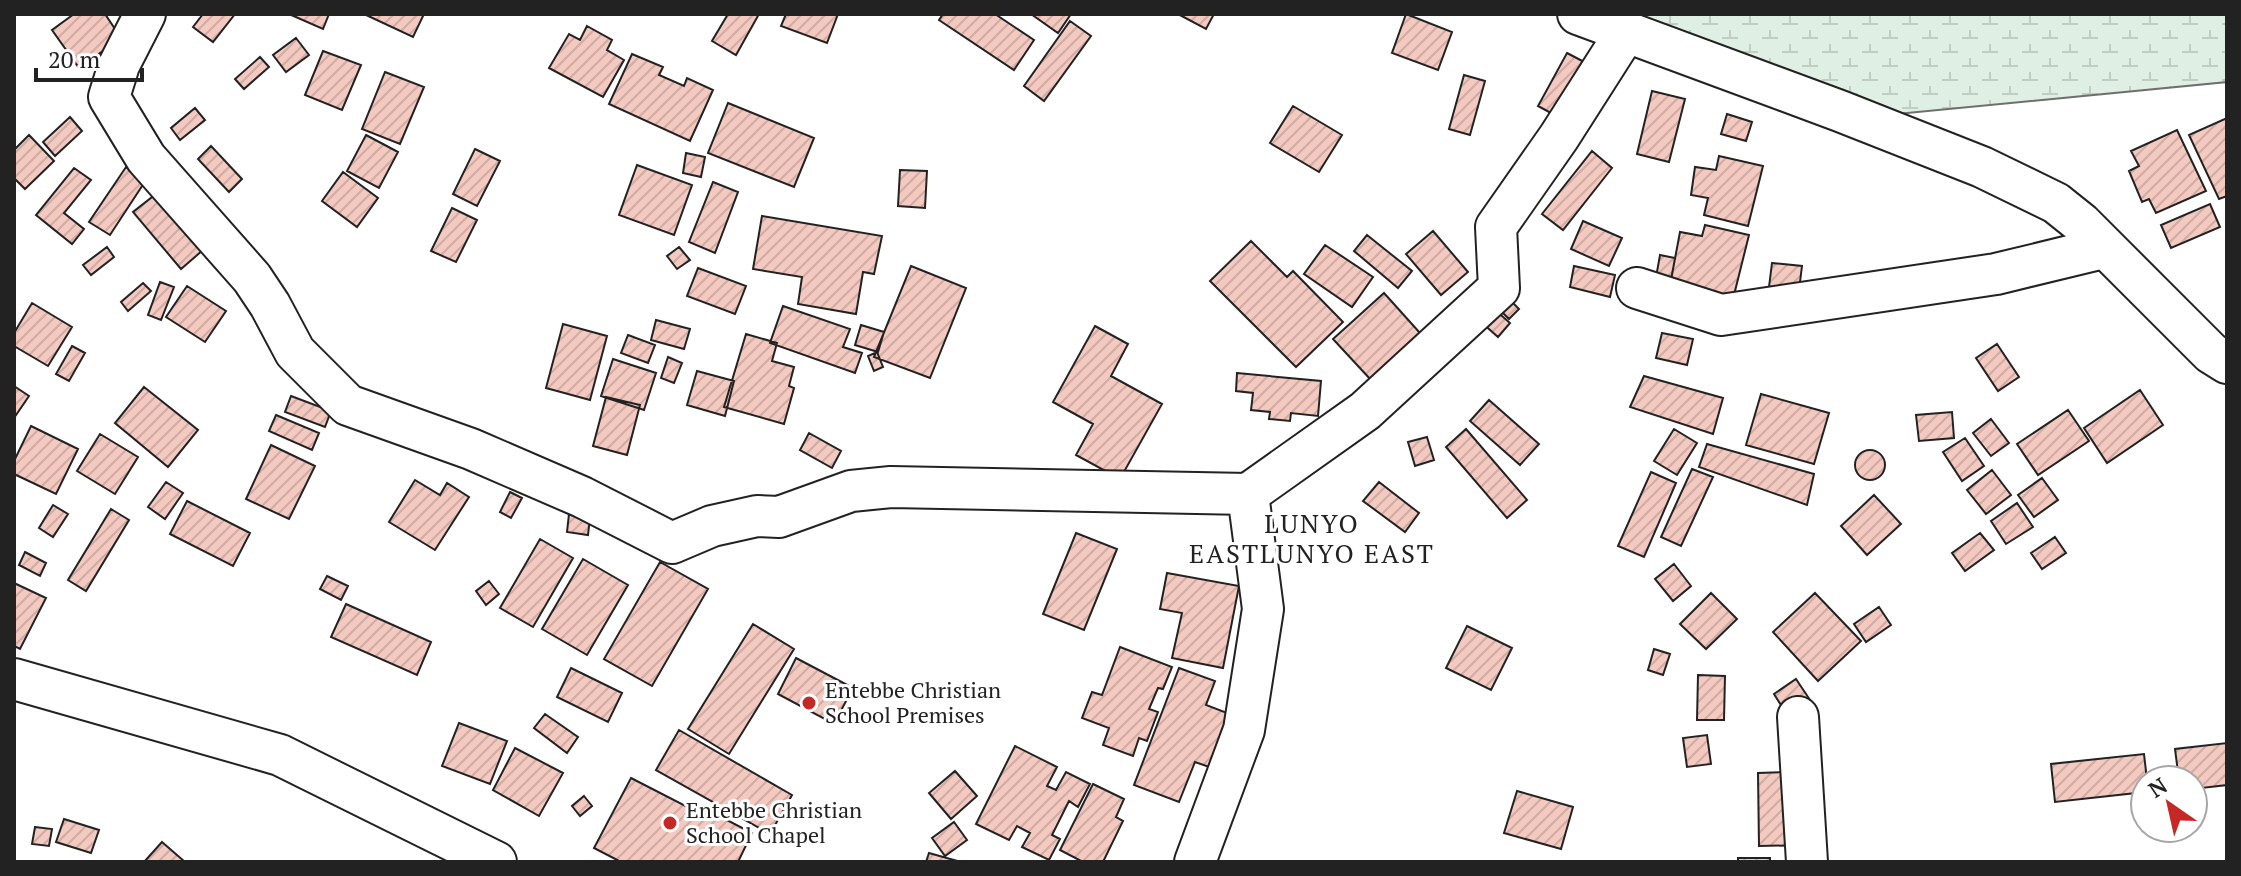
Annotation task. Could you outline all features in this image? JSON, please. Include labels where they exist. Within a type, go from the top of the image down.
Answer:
[{"type":"street","points":[[145,14],[119,65],[109,97],[146,158],[252,278],[295,352],[348,405],[471,449],[582,497],[672,543],[712,526],[757,516],[779,517],[851,491],[891,487],[1248,494],[1365,411],[1499,288],[1496,227],[1559,137],[1626,32]]},
{"type":"street","points":[[1578,14],[1982,167],[2056,203],[2081,223],[2211,353],[2227,363]]},
{"type":"street","points":[[1637,288],[1721,315],[1996,274],[2103,248]]},
{"type":"street","points":[[1195,862],[1244,730],[1263,609],[1248,494]]},
{"type":"street","points":[[14,679],[280,755],[496,862]]},
{"type":"street","points":[[1798,717],[1807,862]]},
{"type":"green space","points":[[1592,14],[2227,14],[2227,82],[1845,119]]},
{"type":"building","points":[[74,14],[105,14],[121,38],[79,68],[52,30]]},
{"type":"building","points":[[203,14],[235,14],[213,42],[193,27]]},
{"type":"building","points":[[289,14],[329,14],[323,29]]},
{"type":"building","points":[[364,14],[424,14],[413,37]]},
{"type":"building","points":[[728,14],[759,14],[736,55],[712,41]]},
{"type":"building","points":[[786,14],[838,14],[827,43],[781,26]]},
{"type":"building","points":[[943,14],[995,14],[1034,40],[1014,70],[939,20]]},
{"type":"building","points":[[1031,14],[1071,14],[1058,33]]},
{"type":"building","points":[[1178,14],[1214,14],[1206,29]]},
{"type":"building","points":[[1406,14],[1452,32],[1438,70],[1392,53]]},
{"type":"building","points":[[1070,21],[1091,36],[1044,101],[1024,86]]},
{"type":"building","points":[[587,26],[612,40],[607,50],[624,60],[603,97],[549,68],[569,34],[580,40]]},
{"type":"building","points":[[296,38],[309,55],[286,72],[273,55]]},
{"type":"building","points":[[323,51],[361,65],[342,110],[305,95]]},
{"type":"building","points":[[1567,53],[1613,77],[1584,131],[1538,106]]},
{"type":"building","points":[[632,54],[663,67],[659,75],[684,86],[687,78],[713,90],[690,141],[609,104]]},
{"type":"building","points":[[260,57],[269,67],[244,89],[235,79]]},
{"type":"building","points":[[385,72],[424,87],[400,144],[362,129]]},
{"type":"building","points":[[1464,75],[1485,81],[1470,135],[1449,129]]},
{"type":"building","points":[[1652,91],[1685,99],[1669,162],[1637,154]]},
{"type":"building","points":[[728,103],[814,138],[794,187],[708,153]]},
{"type":"building","points":[[1293,106],[1342,135],[1319,172],[1270,143]]},
{"type":"building","points":[[195,108],[205,120],[180,140],[171,128]]},
{"type":"building","points":[[1727,114],[1752,122],[1746,141],[1721,134]]},
{"type":"building","points":[[70,117],[82,131],[55,156],[43,142]]},
{"type":"building","points":[[2227,118],[2227,196],[2219,199],[2189,135]]},
{"type":"building","points":[[2177,130],[2206,191],[2156,213],[2149,199],[2142,202],[2129,171],[2139,166],[2131,151]]},
{"type":"building","points":[[29,135],[54,161],[25,189],[14,178],[14,150]]},
{"type":"building","points":[[366,135],[398,152],[379,188],[347,171]]},
{"type":"building","points":[[211,146],[242,179],[229,192],[198,159]]},
{"type":"building","points":[[475,149],[500,161],[477,206],[453,194]]},
{"type":"building","points":[[1592,151],[1612,168],[1563,230],[1542,214]]},
{"type":"building","points":[[686,153],[705,157],[701,177],[683,173]]},
{"type":"building","points":[[1719,156],[1763,166],[1748,226],[1704,215],[1708,198],[1691,195],[1695,167],[1716,170]]},
{"type":"building","points":[[637,165],[692,185],[674,235],[619,215]]},
{"type":"building","points":[[126,167],[146,180],[110,235],[89,222]]},
{"type":"building","points":[[74,168],[91,180],[64,213],[84,229],[72,244],[36,215]]},
{"type":"building","points":[[900,170],[927,171],[925,208],[898,206]]},
{"type":"building","points":[[343,172],[378,198],[357,227],[322,201]]},
{"type":"building","points":[[713,182],[738,192],[715,253],[689,242]]},
{"type":"building","points":[[156,194],[203,250],[181,269],[133,212]]},
{"type":"building","points":[[2210,204],[2220,227],[2171,248],[2161,225]]},
{"type":"building","points":[[452,208],[477,220],[456,262],[431,251]]},
{"type":"building","points":[[762,216],[882,236],[874,274],[863,272],[856,314],[798,304],[802,277],[753,269]]},
{"type":"building","points":[[1583,221],[1622,238],[1609,266],[1571,249]]},
{"type":"building","points":[[1705,225],[1749,235],[1733,299],[1670,285],[1680,232],[1702,236]]},
{"type":"building","points":[[1433,231],[1468,272],[1441,295],[1406,254]]},
{"type":"building","points":[[1367,235],[1412,271],[1398,288],[1354,251]]},
{"type":"building","points":[[1251,241],[1287,277],[1293,271],[1343,322],[1296,367],[1210,281]]},
{"type":"building","points":[[1325,245],[1373,277],[1352,307],[1304,274]]},
{"type":"building","points":[[107,247],[114,257],[91,275],[83,265]]},
{"type":"building","points":[[679,247],[690,260],[677,269],[667,256]]},
{"type":"building","points":[[1660,255],[1675,258],[1670,286],[1655,283]]},
{"type":"building","points":[[1772,263],[1802,266],[1799,290],[1769,287]]},
{"type":"building","points":[[911,266],[966,288],[930,378],[874,357]]},
{"type":"building","points":[[1574,266],[1615,275],[1610,297],[1570,287]]},
{"type":"building","points":[[698,268],[746,286],[735,314],[687,296]]},
{"type":"building","points":[[160,282],[174,287],[161,320],[148,315]]},
{"type":"building","points":[[143,283],[151,291],[128,311],[121,302]]},
{"type":"building","points":[[187,286],[226,311],[205,342],[166,317]]},
{"type":"building","points":[[1384,293],[1420,333],[1371,380],[1333,339]]},
{"type":"building","points":[[1505,295],[1519,309],[1509,319],[1495,305]]},
{"type":"building","points":[[1485,301],[1510,323],[1498,337],[1472,314]]},
{"type":"building","points":[[32,303],[72,327],[48,366],[14,346],[14,333]]},
{"type":"building","points":[[783,306],[850,329],[843,347],[862,353],[855,373],[770,343]]},
{"type":"building","points":[[656,320],[690,329],[684,349],[651,340]]},
{"type":"building","points":[[563,324],[607,336],[590,400],[546,388]]},
{"type":"building","points":[[861,325],[884,332],[878,352],[855,345]]},
{"type":"building","points":[[1095,326],[1128,344],[1111,376],[1162,404],[1120,479],[1076,455],[1093,424],[1053,402]]},
{"type":"building","points":[[1662,333],[1693,339],[1687,365],[1656,358]]},
{"type":"building","points":[[746,334],[777,343],[772,361],[794,367],[789,386],[794,388],[784,424],[724,407]]},
{"type":"building","points":[[628,335],[655,345],[648,363],[621,353]]},
{"type":"building","points":[[1997,344],[2019,377],[1998,391],[1976,358]]},
{"type":"building","points":[[72,346],[85,353],[69,381],[56,374]]},
{"type":"building","points":[[877,352],[883,367],[874,371],[868,356]]},
{"type":"building","points":[[668,357],[682,363],[674,383],[661,378]]},
{"type":"building","points":[[613,359],[656,373],[644,410],[601,396]]},
{"type":"building","points":[[697,371],[734,381],[725,416],[687,405]]},
{"type":"building","points":[[1237,373],[1321,381],[1318,416],[1291,413],[1290,421],[1269,419],[1270,412],[1251,410],[1253,393],[1236,391]]},
{"type":"building","points":[[1644,376],[1723,398],[1713,434],[1630,407]]},
{"type":"building","points":[[14,386],[29,396],[14,418]]},
{"type":"building","points":[[144,387],[198,430],[168,467],[115,423]]},
{"type":"building","points":[[2140,390],[2163,425],[2107,463],[2084,428]]},
{"type":"building","points":[[1761,394],[1829,413],[1814,464],[1746,445]]},
{"type":"building","points":[[291,396],[331,411],[325,427],[285,412]]},
{"type":"building","points":[[606,397],[640,405],[627,455],[593,446]]},
{"type":"building","points":[[1489,400],[1539,444],[1520,465],[1470,421]]},
{"type":"building","points":[[2068,410],[2089,441],[2038,475],[2017,444]]},
{"type":"building","points":[[1952,412],[1954,438],[1919,441],[1916,415]]},
{"type":"building","points":[[276,415],[319,433],[312,450],[269,431]]},
{"type":"building","points":[[1991,419],[2009,443],[1991,456],[1973,433]]},
{"type":"building","points":[[31,426],[78,449],[56,494],[14,474],[14,461]]},
{"type":"building","points":[[1466,429],[1527,500],[1507,518],[1446,447]]},
{"type":"building","points":[[1674,429],[1697,443],[1677,475],[1654,461]]},
{"type":"building","points":[[809,433],[841,451],[832,468],[800,450]]},
{"type":"building","points":[[100,434],[138,457],[115,494],[77,471]]},
{"type":"building","points":[[1427,437],[1434,460],[1415,466],[1408,442]]},
{"type":"building","points":[[1965,438],[1984,466],[1962,481],[1943,452]]},
{"type":"building","points":[[1707,444],[1814,474],[1807,505],[1699,467]]},
{"type":"building","points":[[271,445],[315,466],[289,519],[246,499]]},
{"type":"building","points":[[1870,450],[1881,454],[1885,465],[1881,476],[1870,480],[1859,476],[1855,465],[1859,454]]},
{"type":"building","points":[[1692,469],[1713,477],[1681,546],[1661,537]]},
{"type":"building","points":[[1992,470],[2011,495],[1986,514],[1967,490]]},
{"type":"building","points":[[1651,472],[1676,483],[1644,557],[1618,546]]},
{"type":"building","points":[[2042,478],[2058,500],[2034,517],[2018,495]]},
{"type":"building","points":[[415,480],[440,495],[447,483],[469,497],[435,550],[389,522]]},
{"type":"building","points":[[166,482],[183,493],[165,519],[148,507]]},
{"type":"building","points":[[1379,482],[1419,513],[1405,532],[1363,501]]},
{"type":"building","points":[[510,492],[522,498],[511,518],[500,512]]},
{"type":"building","points":[[1874,495],[1901,524],[1867,555],[1841,526]]},
{"type":"building","points":[[187,501],[250,533],[233,566],[170,534]]},
{"type":"building","points":[[2017,503],[2033,527],[2006,544],[1991,521]]},
{"type":"building","points":[[53,505],[68,514],[53,537],[39,528]]},
{"type":"building","points":[[111,509],[129,520],[86,591],[68,580]]},
{"type":"building","points":[[569,514],[590,517],[588,535],[567,532]]},
{"type":"building","points":[[1076,533],[1117,549],[1084,630],[1043,614]]},
{"type":"building","points":[[1980,533],[1994,550],[1965,571],[1952,553]]},
{"type":"building","points":[[2055,537],[2066,553],[2042,569],[2031,553]]},
{"type":"building","points":[[540,539],[573,558],[533,627],[500,608]]},
{"type":"building","points":[[25,552],[46,563],[40,576],[19,565]]},
{"type":"building","points":[[583,559],[628,585],[587,655],[542,629]]},
{"type":"building","points":[[660,562],[708,589],[652,686],[604,659]]},
{"type":"building","points":[[1674,564],[1691,586],[1673,601],[1655,579]]},
{"type":"building","points":[[1167,573],[1239,586],[1223,668],[1172,658],[1182,613],[1160,609]]},
{"type":"building","points":[[327,576],[348,586],[341,600],[320,589]]},
{"type":"building","points":[[489,581],[499,594],[486,605],[476,591]]},
{"type":"building","points":[[14,583],[46,598],[20,649],[14,646]]},
{"type":"building","points":[[1711,593],[1737,619],[1706,649],[1680,624]]},
{"type":"building","points":[[1815,593],[1861,641],[1818,681],[1773,632]]},
{"type":"building","points":[[346,604],[431,642],[417,675],[331,637]]},
{"type":"building","points":[[1879,607],[1891,625],[1866,642],[1854,624]]},
{"type":"building","points":[[753,624],[794,649],[729,754],[688,729]]},
{"type":"building","points":[[1467,626],[1512,648],[1491,690],[1446,668]]},
{"type":"building","points":[[1120,647],[1172,667],[1163,689],[1158,688],[1149,709],[1158,712],[1147,741],[1139,738],[1133,756],[1103,745],[1109,728],[1082,718],[1092,692],[1102,695]]},
{"type":"building","points":[[1654,649],[1670,654],[1663,675],[1648,670]]},
{"type":"building","points":[[796,658],[853,688],[834,724],[778,694]]},
{"type":"building","points":[[571,668],[622,693],[608,722],[557,697]]},
{"type":"building","points":[[1179,668],[1215,681],[1206,705],[1235,716],[1215,769],[1195,762],[1179,802],[1134,785]]},
{"type":"building","points":[[1698,675],[1725,676],[1724,720],[1697,720]]},
{"type":"building","points":[[1796,679],[1814,706],[1791,721],[1774,694]]},
{"type":"building","points":[[545,714],[578,737],[567,753],[534,728]]},
{"type":"building","points":[[459,723],[507,741],[490,784],[442,766]]},
{"type":"building","points":[[679,730],[792,795],[770,834],[656,770]]},
{"type":"building","points":[[1707,735],[1711,764],[1687,767],[1683,738]]},
{"type":"building","points":[[2227,743],[2227,785],[2209,787],[2209,764],[2177,764],[2175,749]]},
{"type":"building","points":[[1015,746],[1057,767],[1047,786],[1056,790],[1066,772],[1090,784],[1078,807],[1069,801],[1052,835],[1060,839],[1049,860],[1022,847],[1030,833],[1017,826],[1009,840],[976,824]]},
{"type":"building","points":[[515,748],[563,773],[539,816],[493,790]]},
{"type":"building","points":[[2144,754],[2145,764],[2129,764],[2129,794],[2055,802],[2051,764]]},
{"type":"building","points":[[955,771],[977,796],[951,819],[929,793]]},
{"type":"building","points":[[1786,772],[1812,845],[1759,846],[1758,773]]},
{"type":"building","name":"Entebbe Christian School Chapel","points":[[631,778],[697,812],[700,806],[752,833],[738,862],[621,862],[594,848]]},
{"type":"building","points":[[1093,784],[1124,799],[1116,817],[1123,821],[1103,862],[1083,862],[1060,850]]},
{"type":"building","points":[[1517,791],[1573,807],[1561,849],[1504,833]]},
{"type":"building","points":[[584,796],[592,806],[580,816],[572,806]]},
{"type":"building","points":[[64,819],[99,830],[91,853],[56,842]]},
{"type":"building","points":[[954,822],[967,840],[945,856],[932,838]]},
{"type":"building","points":[[35,827],[52,829],[49,846],[32,844]]},
{"type":"building","points":[[162,842],[185,862],[144,862]]},
{"type":"building","points":[[929,853],[961,862],[926,862]]},
{"type":"building","points":[[1738,858],[1770,858],[1770,862],[1738,862]]},
{"type":"place","name":"Entebbe Christian School Premises","points":[[809,703]]},
{"type":"place","name":"Entebbe Christian School Chapel","points":[[670,823]]},
{"type":"district","name":"LUNYO EASTLUNYO EAST","points":[[1312,539]]}]
